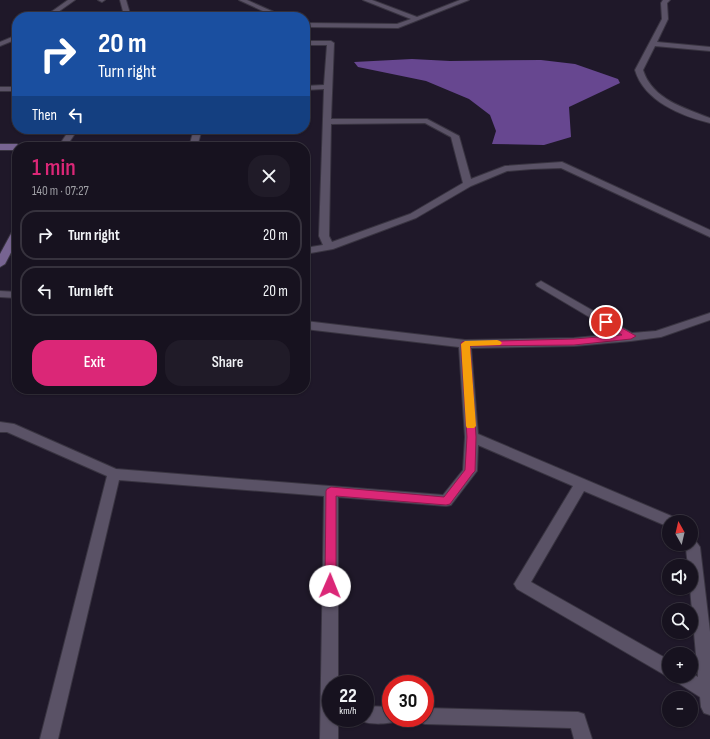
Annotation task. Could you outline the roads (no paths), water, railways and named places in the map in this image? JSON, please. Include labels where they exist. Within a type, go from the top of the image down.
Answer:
[{"type":"street","points":[[54,12],[72,0]]},
{"type":"street","points":[[123,0],[126,12]]},
{"type":"street","points":[[242,0],[270,12]]},
{"type":"street","points":[[366,0],[418,19]]},
{"type":"street","points":[[310,25],[398,26],[466,0]]},
{"type":"street","points":[[667,0],[664,3],[665,18],[639,70],[640,78],[647,88],[662,100],[677,108],[710,121]]},
{"type":"street","points":[[0,44],[12,39]]},
{"type":"street","points":[[310,43],[331,43],[328,87],[324,236],[329,247]]},
{"type":"street","points":[[0,44],[12,44]]},
{"type":"street","points":[[653,44],[710,49]]},
{"type":"street","points":[[310,88],[328,87]]},
{"type":"street","points":[[0,89],[12,89]]},
{"type":"street","points":[[328,122],[427,121],[455,136],[468,184]]},
{"type":"street","points":[[0,147],[12,147]]},
{"type":"street","points":[[310,250],[329,247],[413,216],[468,184],[505,169],[532,166],[562,165],[710,234]]},
{"type":"street","points":[[0,264],[12,241]]},
{"type":"street","points":[[541,284],[631,336]]},
{"type":"street","points":[[0,294],[12,295]]},
{"type":"street","points":[[310,326],[465,344],[574,342],[657,334],[710,316]]},
{"type":"street","points":[[0,427],[9,427],[114,474],[446,501],[470,471],[472,437],[465,344]]},
{"type":"street","points":[[472,437],[662,518]]},
{"type":"street","points":[[49,739],[114,474]]},
{"type":"street","points":[[581,484],[522,584],[662,665]]},
{"type":"street","points":[[330,675],[331,491]]},
{"type":"street","points":[[693,551],[704,609],[709,699]]},
{"type":"street","points":[[690,683],[709,699]]},
{"type":"street","points":[[434,716],[578,720],[583,739]]},
{"type":"street","points":[[329,727],[329,739]]}]
